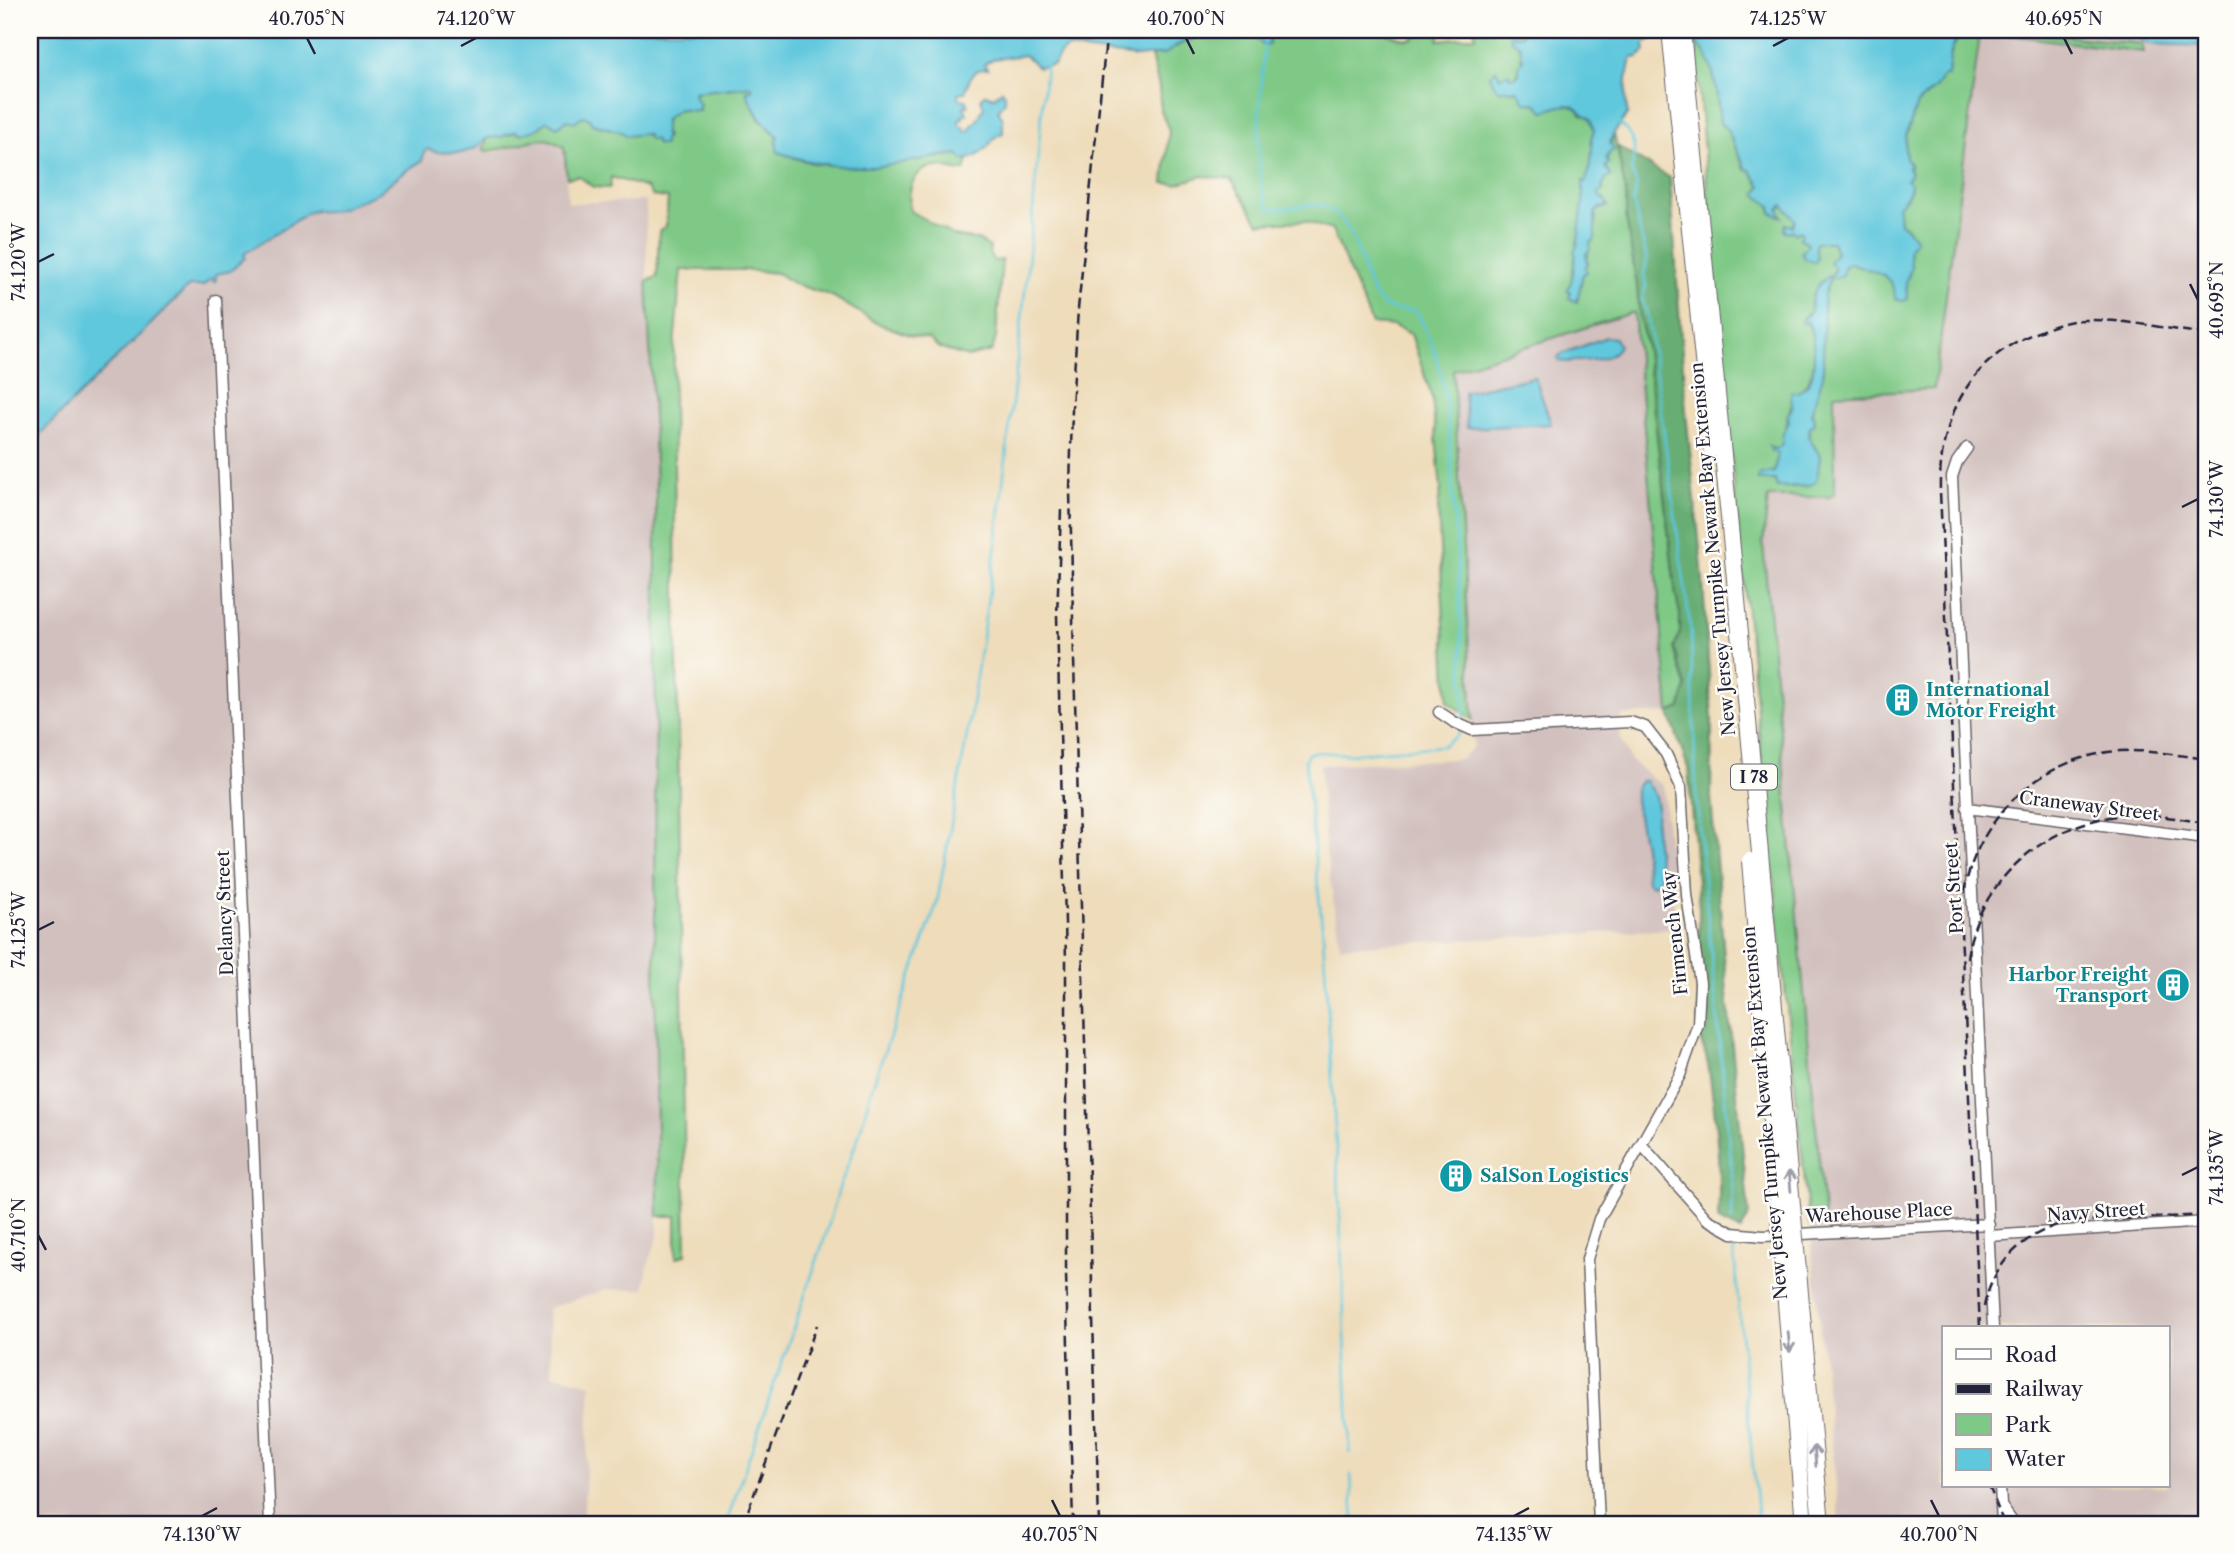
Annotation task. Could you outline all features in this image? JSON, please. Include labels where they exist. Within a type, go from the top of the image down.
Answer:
[{"type":"highway","name":"New Jersey Turnpike Newark Bay Extension","points":[[1670,30],[1744,785],[1804,1524]]},
{"type":"highway","name":"New Jersey Turnpike Newark Bay Extension","points":[[1682,30],[1821,1524]]},
{"type":"street","name":"Delancy Street","points":[[216,300],[270,1524]]},
{"type":"street","name":"Port Street","points":[[1967,448],[1957,462],[1952,477],[1993,1326]]},
{"type":"street","name":"Firmench Way","points":[[1438,712],[1472,730],[1630,722],[1645,727],[1667,754],[1681,787],[1687,895],[1700,983],[1698,1024],[1680,1075],[1599,1219],[1587,1259],[1599,1524]]},
{"type":"street","name":"Craneway Street","points":[[1966,808],[2206,838]]},
{"type":"street","name":"Warehouse Place","points":[[1641,1144],[1707,1219],[1732,1233],[1763,1237],[1989,1224]]},
{"type":"street","name":"Navy Street","points":[[1989,1237],[2206,1222]]},
{"type":"street","points":[[2000,1488],[2002,1524]]},
{"type":"street","points":[[2001,1506],[2014,1524]]},
{"type":"shaded area","points":[[1968,30],[2088,30],[2143,42],[2206,46],[2206,1524],[1840,1524],[1720,347],[1718,107]]},
{"type":"shaded area","points":[[487,138],[484,151],[497,152],[518,144],[546,139],[564,147],[568,203],[646,201],[656,486],[655,978],[658,1237],[648,1265],[644,1289],[605,1290],[548,1308],[552,1374],[591,1384],[583,1524],[30,1524],[30,444],[189,286],[203,286],[216,274],[230,271],[245,258],[244,255],[309,212],[316,209],[340,209],[376,194],[402,172],[421,161],[428,149],[462,153]]},
{"type":"shaded area","points":[[1634,312],[1669,713],[1622,715],[1620,738],[1631,761],[1663,786],[1676,929],[1340,946],[1325,844],[1320,765],[1461,759],[1474,746],[1453,370]]},
{"type":"green space","points":[[1301,30],[1386,30],[1388,34],[1407,39],[1424,30],[1441,30],[1438,40],[1476,36],[1474,30],[1523,30],[1522,35],[1514,36],[1512,40],[1520,46],[1520,70],[1514,77],[1509,78],[1509,74],[1499,77],[1496,70],[1499,90],[1517,90],[1577,108],[1581,114],[1590,117],[1594,131],[1572,284],[1568,291],[1577,301],[1584,268],[1588,264],[1597,210],[1608,205],[1599,193],[1603,190],[1608,174],[1605,167],[1614,133],[1626,194],[1626,217],[1640,320],[1646,344],[1680,613],[1680,632],[1674,648],[1686,686],[1681,709],[1669,713],[1634,312],[1453,370],[1473,720],[1448,702],[1438,507],[1441,489],[1432,398],[1411,334],[1394,326],[1372,324],[1332,230],[1304,221],[1259,223],[1231,179],[1202,176],[1177,184],[1164,183],[1169,130],[1161,111],[1159,87],[1151,56],[1204,36],[1253,32],[1254,37],[1260,41],[1268,33]]},
{"type":"green space","points":[[1968,30],[1976,31],[1979,42],[1934,389],[1834,394],[1835,493],[1829,497],[1768,497],[1763,544],[1825,1223],[1809,1224],[1720,347],[1695,42],[1710,59],[1720,123],[1727,129],[1745,169],[1750,170],[1763,190],[1772,213],[1781,216],[1779,210],[1783,204],[1796,220],[1792,229],[1800,231],[1800,239],[1807,242],[1808,247],[1816,242],[1832,242],[1836,252],[1834,272],[1817,289],[1810,312],[1803,317],[1813,338],[1812,373],[1790,408],[1782,445],[1775,449],[1778,453],[1774,472],[1758,477],[1759,480],[1775,480],[1778,487],[1808,486],[1820,456],[1808,436],[1814,423],[1811,415],[1823,340],[1824,294],[1830,278],[1841,276],[1845,266],[1851,262],[1885,276],[1896,295],[1907,299],[1906,281],[1911,269],[1909,248],[1915,240],[1900,223],[1898,205],[1906,198],[1910,164],[1906,158],[1906,136],[1917,104],[1944,76],[1948,76],[1954,44]]},
{"type":"green space","points":[[2010,31],[2142,44],[2144,52],[1994,33]]},
{"type":"green space","points":[[752,86],[753,90],[746,91],[759,119],[778,136],[794,158],[816,164],[872,167],[958,154],[962,159],[968,160],[965,170],[932,167],[918,174],[911,186],[910,211],[954,236],[978,240],[990,247],[989,254],[994,261],[1002,260],[996,337],[992,351],[968,357],[939,348],[929,339],[912,336],[877,323],[832,296],[795,284],[777,273],[681,270],[674,346],[673,399],[686,1254],[676,1258],[676,1216],[658,1216],[655,978],[656,486],[647,281],[657,277],[659,231],[666,226],[668,198],[652,196],[647,188],[611,177],[610,188],[593,187],[579,176],[567,178],[564,147],[549,140],[535,140],[483,151],[487,138],[501,137],[548,121],[583,116],[599,126],[666,137],[665,121],[672,112],[699,111],[693,92]]},
{"type":"green space","points":[[1617,146],[1670,178],[1686,412],[1702,568],[1712,718],[1711,797],[1749,1214],[1741,1231],[1718,1220],[1719,1175],[1715,1115],[1709,1068],[1699,1037],[1699,908],[1688,768],[1669,713],[1681,708],[1686,686],[1674,648],[1680,632],[1680,613],[1646,344],[1640,320],[1626,217],[1626,194]]},
{"type":"water","points":[[30,30],[1301,30],[1269,33],[1269,45],[1264,46],[1252,32],[1197,37],[1165,54],[1137,57],[1067,48],[1053,65],[1038,67],[1025,55],[993,59],[984,64],[988,69],[979,70],[972,75],[965,92],[958,93],[958,98],[966,100],[968,106],[964,106],[967,114],[962,116],[959,124],[967,132],[984,107],[981,99],[985,94],[994,97],[1002,90],[1005,101],[998,110],[1003,119],[1003,133],[996,136],[982,152],[967,159],[962,159],[958,154],[892,165],[846,167],[789,156],[778,152],[778,136],[752,105],[746,91],[752,90],[752,86],[694,92],[700,104],[698,111],[679,109],[665,119],[664,145],[657,145],[654,139],[650,140],[646,134],[626,136],[622,132],[592,124],[589,118],[583,116],[574,122],[567,120],[557,127],[548,121],[531,132],[519,134],[516,131],[501,137],[487,138],[476,148],[462,153],[428,149],[424,152],[422,161],[377,193],[335,210],[309,212],[244,254],[245,258],[230,271],[216,274],[214,282],[212,278],[203,286],[189,286],[30,444]]},
{"type":"water","points":[[1523,30],[1968,30],[1954,44],[1948,76],[1944,76],[1917,104],[1906,136],[1906,158],[1911,172],[1907,180],[1911,186],[1908,195],[1898,205],[1900,223],[1916,240],[1909,248],[1911,269],[1906,281],[1907,299],[1895,299],[1891,283],[1881,274],[1851,263],[1845,266],[1841,276],[1830,278],[1824,294],[1823,376],[1811,414],[1814,423],[1808,436],[1820,456],[1814,483],[1808,486],[1777,487],[1775,480],[1758,480],[1758,477],[1774,472],[1778,453],[1772,452],[1769,446],[1775,449],[1782,445],[1782,436],[1789,421],[1787,417],[1792,407],[1791,392],[1798,392],[1811,378],[1814,362],[1812,334],[1807,321],[1802,324],[1801,321],[1810,312],[1813,294],[1819,284],[1834,272],[1834,266],[1829,263],[1836,252],[1832,242],[1816,242],[1815,262],[1805,259],[1801,253],[1808,246],[1807,242],[1800,239],[1800,231],[1795,234],[1792,230],[1784,231],[1785,224],[1792,226],[1795,220],[1783,205],[1779,210],[1782,217],[1772,213],[1771,206],[1756,194],[1761,186],[1750,170],[1746,169],[1727,129],[1720,123],[1712,69],[1703,50],[1688,40],[1657,35],[1644,44],[1645,51],[1632,58],[1630,63],[1626,94],[1628,113],[1610,143],[1614,150],[1609,153],[1606,160],[1609,163],[1605,167],[1611,176],[1606,178],[1603,190],[1599,193],[1606,201],[1607,207],[1600,208],[1595,213],[1595,239],[1590,243],[1586,254],[1587,272],[1583,274],[1577,302],[1569,298],[1571,292],[1567,290],[1576,256],[1574,251],[1583,204],[1583,181],[1586,182],[1590,165],[1591,138],[1594,131],[1590,118],[1575,107],[1564,106],[1544,111],[1537,104],[1525,102],[1517,90],[1499,90],[1494,85],[1490,75],[1496,70],[1500,77],[1509,73],[1509,77],[1519,74],[1519,65],[1523,60],[1520,46],[1509,35],[1511,32],[1514,36],[1522,35]]},
{"type":"water","points":[[2088,30],[2206,30],[2206,46],[2149,44],[2139,39]]},
{"type":"water","points":[[1606,337],[1615,338],[1619,346],[1611,355],[1594,360],[1559,361],[1558,357],[1562,354]]},
{"type":"water","points":[[1535,377],[1551,424],[1467,428],[1464,392]]},
{"type":"water","points":[[1641,781],[1646,781],[1655,796],[1657,808],[1655,835],[1660,871],[1659,880],[1653,885],[1647,882],[1644,846],[1635,801],[1635,789]]},
{"type":"waterway","points":[[1264,46],[1259,152],[1263,192],[1269,208],[1317,205],[1337,215],[1355,242],[1371,289],[1379,301],[1392,309],[1415,310],[1427,331],[1435,354],[1446,400],[1450,449],[1459,575],[1463,722]]},
{"type":"waterway","points":[[726,1524],[825,1237],[870,1093],[937,903],[969,724],[996,544],[1028,265],[1046,65]]},
{"type":"waterway","points":[[1620,124],[1629,134],[1633,145],[1631,171],[1637,184],[1633,201],[1647,260],[1644,274],[1646,286],[1642,299],[1648,317],[1691,633],[1696,793],[1733,1184],[1732,1220]]},
{"type":"waterway","points":[[1350,1453],[1339,1193],[1323,935],[1305,760],[1308,754],[1314,752],[1348,754],[1442,746],[1457,736],[1461,728]]},
{"type":"waterway","points":[[1733,1244],[1758,1524]]},
{"type":"waterway","points":[[1351,1475],[1354,1524]]},
{"type":"railway","points":[[1099,1524],[1070,491],[1078,309],[1107,30]]},
{"type":"railway","points":[[1980,1326],[1940,492],[1945,441],[1962,395],[1976,375],[2014,343],[2043,330],[2073,321],[2100,320],[2206,334]]},
{"type":"railway","points":[[1061,510],[1057,616],[1066,960],[1066,1274],[1073,1524]]},
{"type":"railway","points":[[1964,893],[1971,865],[1983,839],[2018,795],[2040,778],[2091,755],[2120,751],[2206,759]]},
{"type":"railway","points":[[1967,958],[1974,929],[1986,903],[2021,859],[2044,842],[2097,820],[2126,815],[2206,823]]},
{"type":"railway","points":[[1984,1307],[1994,1277],[2013,1252],[2038,1233],[2052,1227],[2068,1222],[2206,1215]]},
{"type":"railway","points":[[743,1524],[817,1325]]},
{"type":"railway","points":[[1990,1488],[2004,1524]]},
{"type":"place","name":"International Motor Freight","points":[[1902,700]]},
{"type":"place","name":"Harbor Freight Transport","points":[[2173,985]]},
{"type":"place","name":"SalSon Logistics","points":[[1456,1176]]}]
